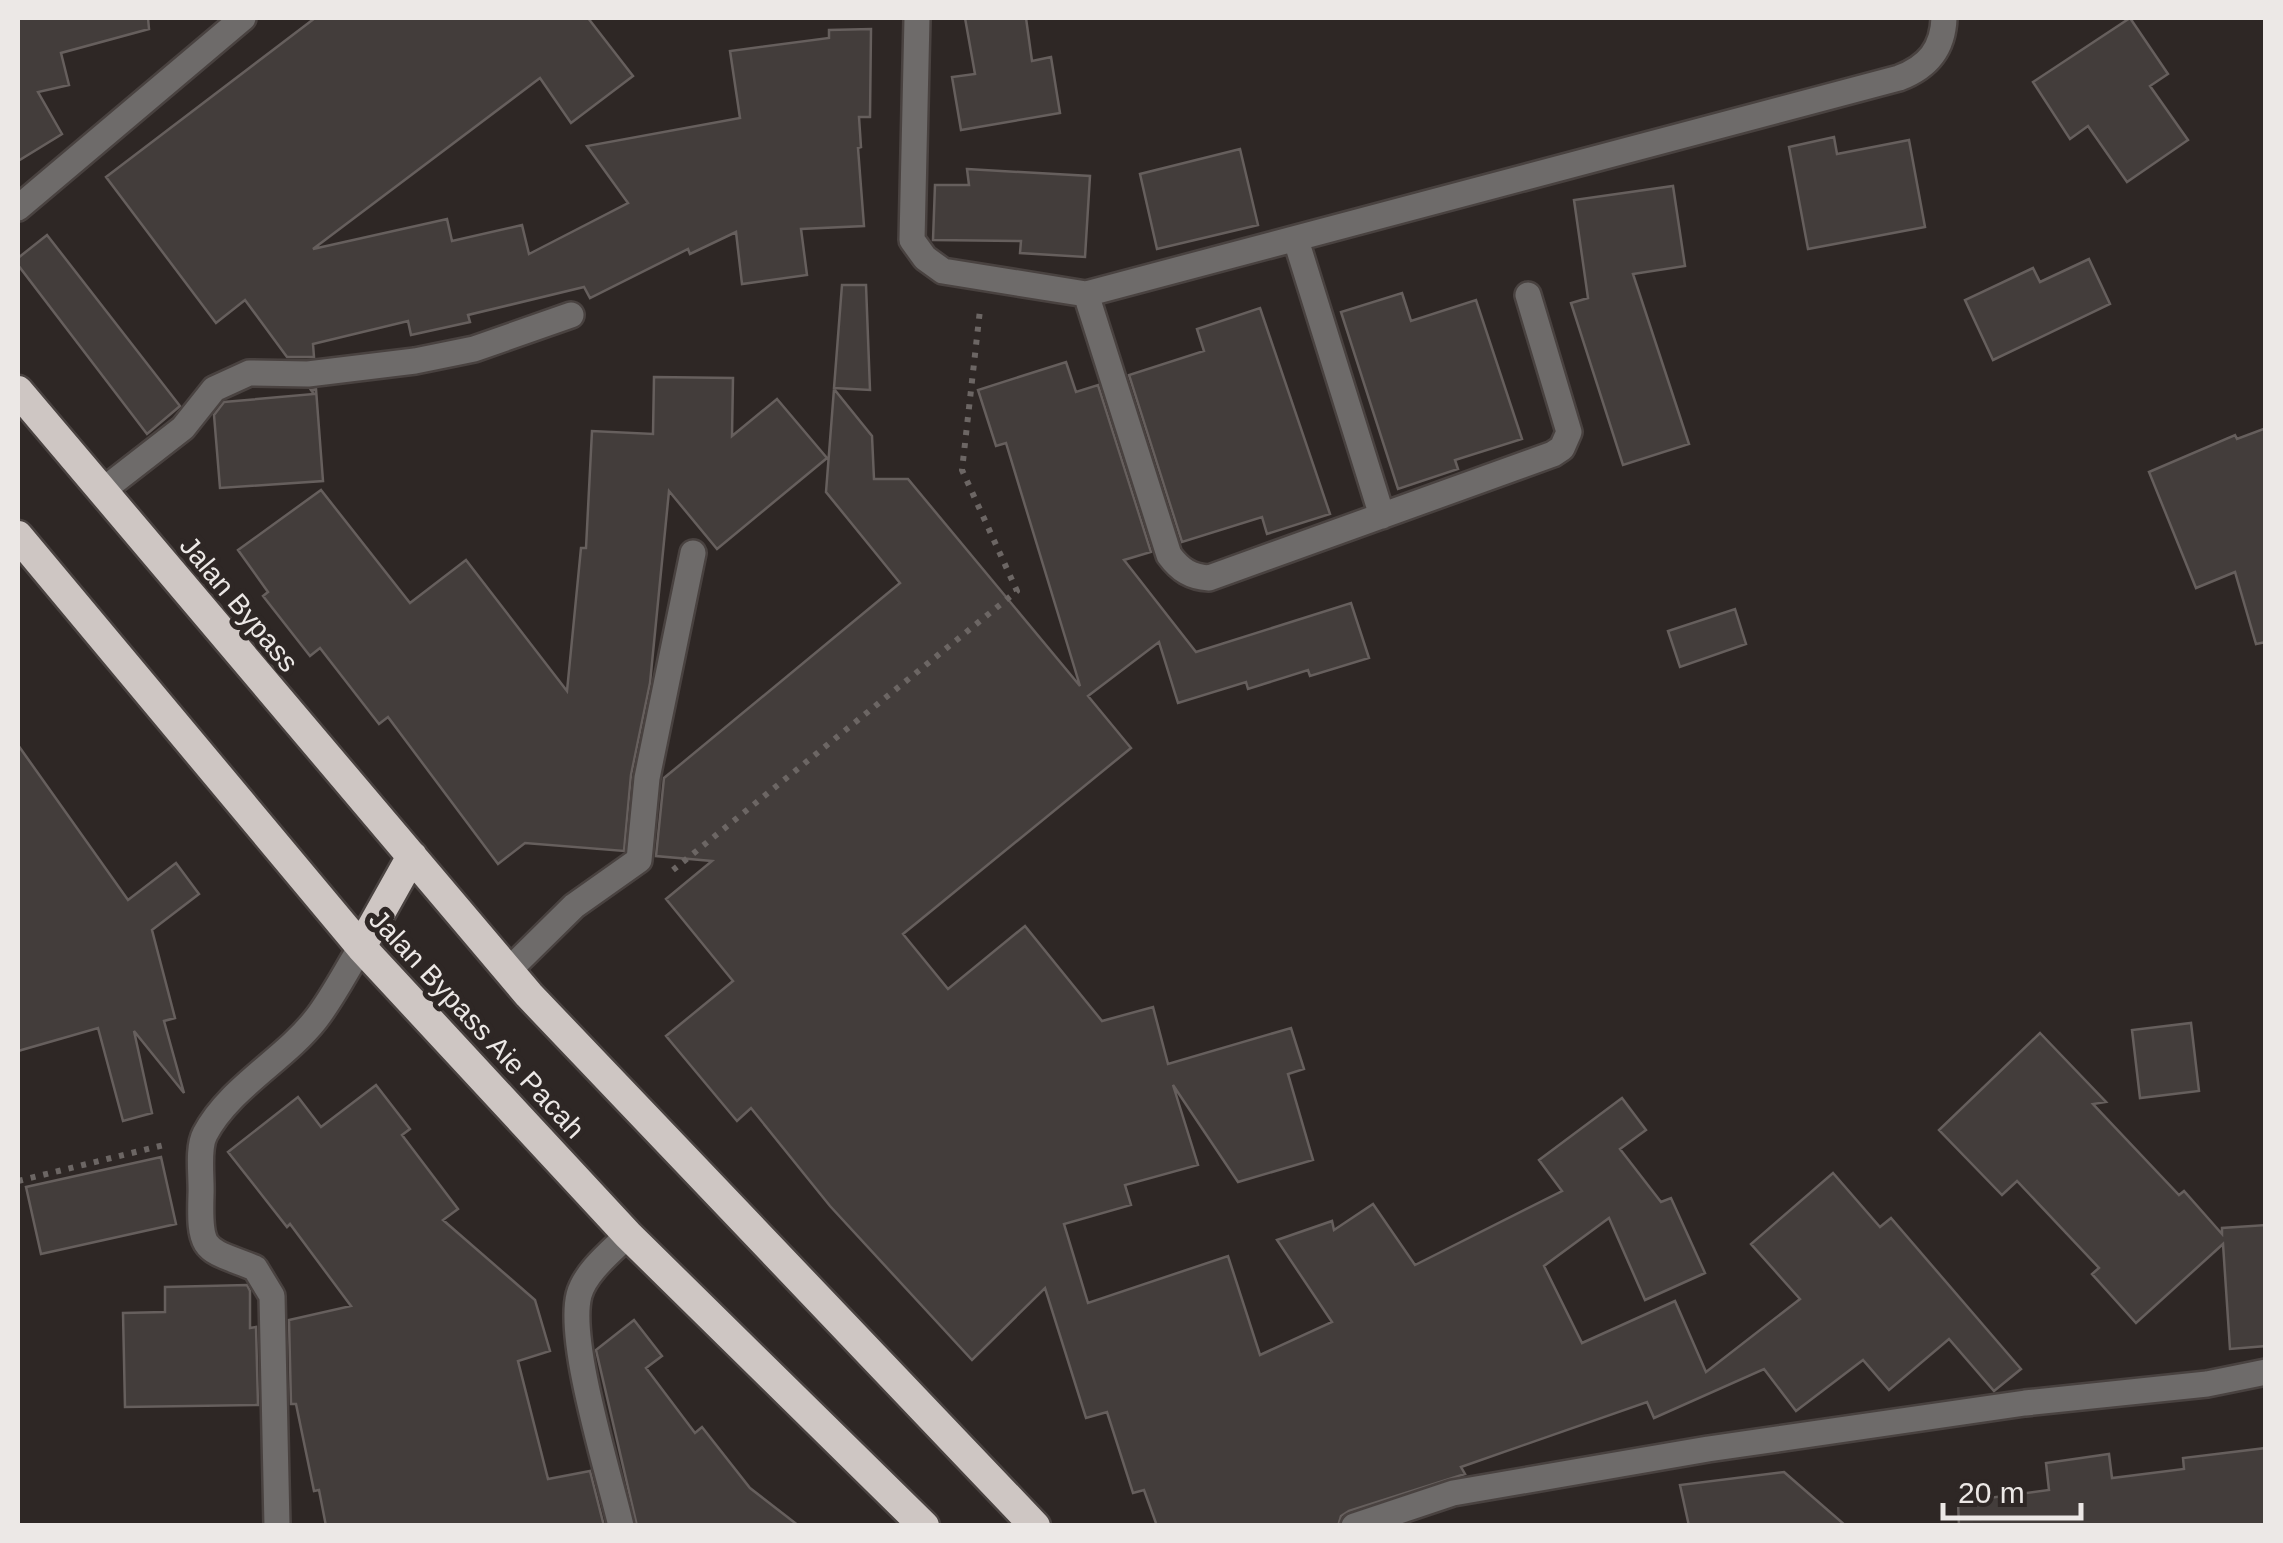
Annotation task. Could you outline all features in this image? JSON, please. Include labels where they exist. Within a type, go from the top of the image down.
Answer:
[{"type":"highway","name":"Jalan Bypass","points":[[18,391],[369,810],[509,970],[1035,1526]]},
{"type":"highway","name":"Jalan Bypass Aie Pacah","points":[[18,536],[361,948],[628,1235],[924,1526]]},
{"type":"highway","points":[[361,948],[412,856]]},
{"type":"street","points":[[18,208],[243,18]]},
{"type":"street","points":[[917,18],[912,240],[925,258],[942,271],[1086,294],[1900,78],[1918,70],[1936,52],[1944,18]]},
{"type":"street","points":[[1296,240],[1382,516]]},
{"type":"street","points":[[1086,294],[1169,556],[1178,568],[1196,578],[1210,578],[1562,448],[1570,432],[1528,295]]},
{"type":"street","points":[[102,491],[184,428],[214,389],[249,373],[308,374],[415,361],[474,349],[571,316]]},
{"type":"street","points":[[509,970],[574,906],[640,860],[647,778],[693,553]]},
{"type":"street","points":[[277,1526],[272,1296],[256,1268],[216,1256],[206,1245],[200,1227],[203,1136],[239,1091],[278,1061],[317,1018],[361,948]]},
{"type":"street","points":[[622,1526],[577,1330],[579,1293],[598,1264],[628,1235]]},
{"type":"street","points":[[1354,1526],[1453,1493],[1688,1452],[2025,1403],[2207,1384],[2266,1372]]},
{"type":"path","points":[[664,878],[1017,592],[962,470],[984,279]]},
{"type":"path","points":[[18,1181],[203,1136]]},
{"type":"building","points":[[18,18],[148,18],[149,29],[61,53],[69,85],[38,92],[62,134],[18,161]]},
{"type":"building","points":[[315,18],[588,18],[633,76],[571,123],[540,78],[313,249],[447,219],[452,241],[522,225],[529,254],[628,203],[587,146],[740,118],[730,51],[829,38],[829,30],[871,29],[870,117],[859,117],[864,226],[801,229],[807,275],[742,284],[736,232],[690,254],[688,249],[590,298],[584,287],[468,315],[470,322],[411,335],[408,321],[313,344],[314,357],[287,357],[245,300],[216,323],[106,177]]},
{"type":"building","points":[[965,18],[1026,18],[1032,61],[1051,57],[1060,113],[961,130],[952,77],[975,74]]},
{"type":"building","points":[[2130,18],[2168,74],[2150,86],[2188,140],[2127,182],[2088,126],[2070,139],[2033,82]]},
{"type":"building","points":[[1834,137],[1837,154],[1909,140],[1925,227],[1808,249],[1789,147]]},
{"type":"building","points":[[1240,149],[1258,225],[1157,249],[1140,174]]},
{"type":"building","points":[[967,169],[1090,176],[1085,257],[1020,253],[1021,241],[933,240],[935,185],[969,185]]},
{"type":"building","points":[[1673,186],[1685,266],[1633,274],[1689,444],[1623,465],[1571,303],[1588,298],[1574,200]]},
{"type":"building","points":[[47,235],[180,406],[147,434],[18,265],[18,258]]},
{"type":"building","points":[[2089,259],[2110,304],[1993,360],[1965,300],[2033,268],[2040,282]]},
{"type":"building","points":[[842,285],[866,285],[870,390],[834,388]]},
{"type":"building","points":[[1402,293],[1411,321],[1476,300],[1522,439],[1455,460],[1458,469],[1398,489],[1341,312]]},
{"type":"building","points":[[1260,308],[1330,514],[1267,534],[1262,517],[1182,542],[1129,375],[1204,351],[1197,329]]},
{"type":"building","points":[[1066,362],[1076,392],[1098,385],[1151,552],[1124,560],[1196,652],[1351,603],[1369,658],[1310,676],[1308,670],[1248,689],[1246,682],[1178,703],[1159,642],[1088,696],[1131,748],[903,934],[948,989],[1025,926],[1102,1021],[1153,1007],[1168,1064],[1291,1028],[1304,1069],[1288,1074],[1313,1160],[1238,1182],[1173,1085],[1198,1165],[1125,1185],[1131,1205],[1064,1224],[1088,1303],[1228,1256],[1260,1355],[1332,1322],[1277,1240],[1332,1221],[1334,1230],[1373,1204],[1415,1265],[1562,1191],[1539,1160],[1622,1098],[1646,1130],[1620,1149],[1661,1202],[1671,1198],[1705,1273],[1645,1300],[1609,1218],[1544,1266],[1582,1343],[1675,1301],[1706,1372],[1800,1299],[1751,1244],[1833,1173],[1880,1227],[1891,1218],[2021,1369],[1994,1391],[1949,1339],[1889,1390],[1863,1360],[1796,1411],[1764,1369],[1654,1418],[1647,1402],[1461,1467],[1465,1474],[1349,1511],[1341,1516],[1338,1526],[1157,1526],[1144,1490],[1133,1493],[1107,1412],[1086,1418],[1045,1288],[972,1360],[830,1206],[751,1108],[737,1121],[666,1036],[733,981],[666,899],[712,861],[656,856],[664,778],[900,583],[826,492],[834,389],[872,436],[874,479],[908,479],[1080,686],[1006,443],[996,446],[978,390]]},
{"type":"building","points":[[654,377],[733,378],[732,436],[777,399],[827,458],[717,549],[669,491],[650,683],[631,775],[624,851],[525,843],[498,864],[388,717],[379,724],[320,648],[310,656],[263,596],[268,592],[238,550],[321,490],[410,603],[466,560],[567,691],[581,548],[586,548],[592,431],[653,434]]},
{"type":"building","points":[[316,389],[323,481],[220,488],[214,415],[224,402],[314,394],[311,390]]},
{"type":"building","points":[[2266,428],[2266,642],[2256,644],[2235,572],[2196,588],[2149,472],[2235,435],[2237,439]]},
{"type":"building","points":[[1735,609],[1746,644],[1680,667],[1668,631]]},
{"type":"building","points":[[18,745],[128,900],[176,863],[199,894],[152,930],[175,1018],[164,1021],[184,1093],[134,1031],[152,1113],[123,1121],[98,1028],[18,1051]]},
{"type":"building","points":[[2191,1023],[2199,1091],[2140,1098],[2132,1030]]},
{"type":"building","points":[[2040,1033],[2106,1102],[2093,1104],[2179,1195],[2184,1191],[2222,1234],[2222,1228],[2266,1225],[2266,1346],[2230,1349],[2223,1244],[2136,1323],[2092,1274],[2099,1268],[2017,1181],[2002,1195],[1939,1130]]},
{"type":"building","points":[[376,1085],[410,1129],[402,1135],[458,1209],[443,1220],[535,1300],[550,1351],[518,1361],[548,1479],[590,1471],[604,1526],[326,1526],[319,1490],[314,1491],[296,1404],[291,1404],[289,1320],[351,1306],[290,1224],[287,1227],[228,1152],[298,1097],[321,1127]]},
{"type":"building","points":[[161,1157],[176,1224],[41,1254],[26,1187]]},
{"type":"building","points":[[247,1285],[250,1328],[256,1327],[258,1405],[125,1407],[123,1313],[165,1312],[165,1287]]},
{"type":"building","points":[[634,1320],[662,1356],[646,1368],[695,1433],[702,1427],[750,1488],[799,1526],[637,1526],[596,1350]]},
{"type":"building","points":[[2266,1448],[2266,1526],[1959,1526],[1958,1502],[2049,1490],[2046,1463],[2109,1454],[2112,1478],[2184,1469],[2183,1458]]},
{"type":"building","points":[[1784,1472],[1846,1526],[1689,1526],[1680,1485]]}]
